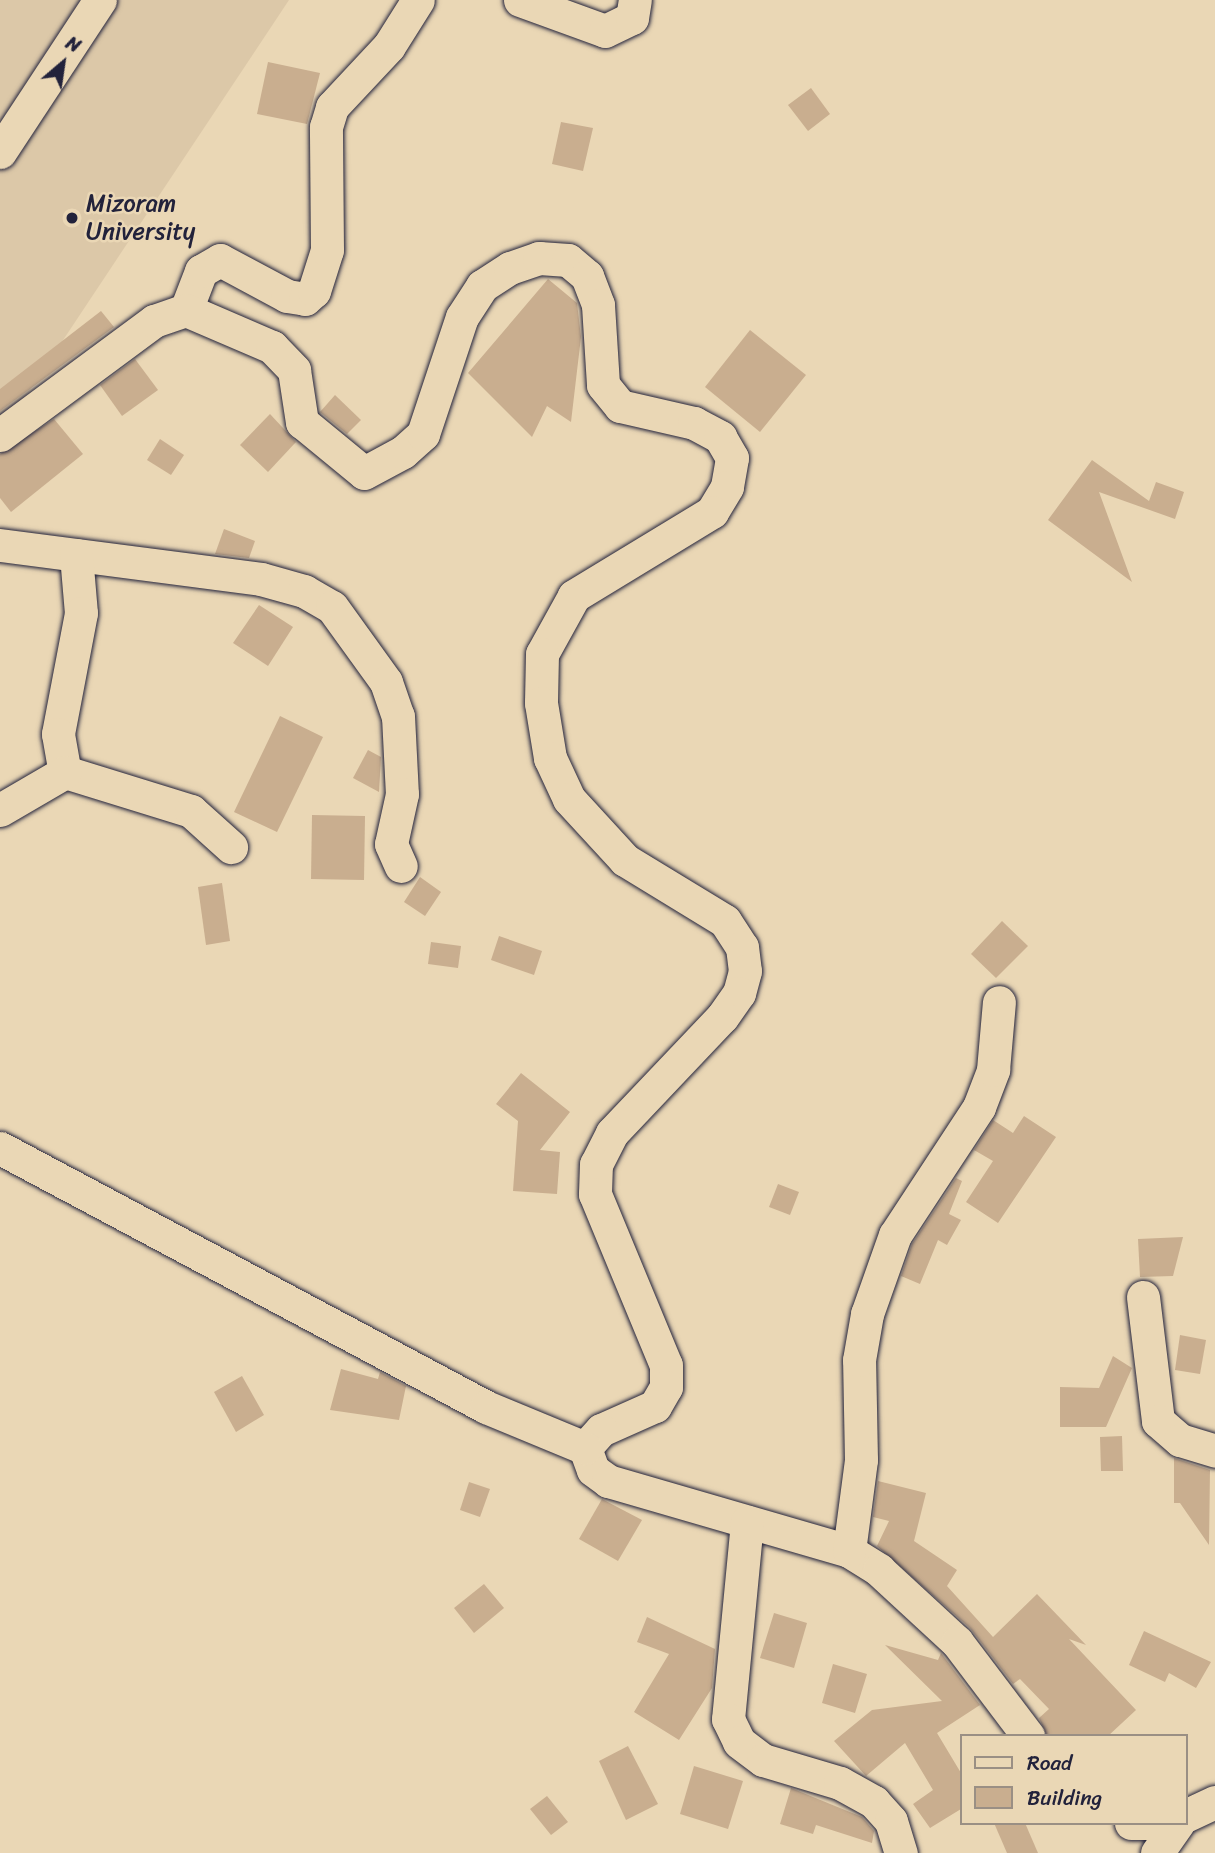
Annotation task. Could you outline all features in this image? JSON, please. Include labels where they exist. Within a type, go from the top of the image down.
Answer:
[{"type":"street","points":[[0,152],[100,0]]},
{"type":"street","points":[[186,310],[201,271],[220,260],[288,296],[304,299],[314,291],[327,250],[326,127],[332,107],[388,46],[418,0]]},
{"type":"street","points":[[520,0],[605,31],[632,18],[635,0]]},
{"type":"street","points":[[0,435],[154,321],[186,310],[272,347],[293,370],[302,422],[363,473],[403,452],[423,434],[462,317],[482,286],[510,268],[538,258],[568,260],[587,276],[598,305],[603,385],[620,406],[694,423],[720,437],[733,458],[727,487],[712,512],[574,596],[541,654],[541,703],[550,758],[569,800],[625,860],[725,921],[742,947],[745,971],[739,993],[722,1017],[612,1133],[596,1164],[595,1194],[666,1365],[666,1387],[655,1406],[601,1430],[586,1448]]},
{"type":"street","points":[[0,545],[261,579],[304,591],[332,607],[386,682],[398,716],[402,794],[391,844],[401,866]]},
{"type":"street","points":[[65,772],[58,734],[81,613],[76,555]]},
{"type":"street","points":[[0,810],[65,772],[191,811],[231,846]]},
{"type":"street","points":[[849,1551],[861,1460],[859,1360],[867,1314],[906,1214],[979,1107],[993,1070],[999,1002]]},
{"type":"street","points":[[0,1148],[486,1407],[586,1448]]},
{"type":"street","points":[[1143,1297],[1158,1421],[1180,1440],[1215,1451]]},
{"type":"street","points":[[586,1448],[593,1470],[608,1481],[849,1551],[911,1596],[957,1642],[1026,1734]]},
{"type":"street","points":[[747,1522],[728,1719],[739,1742],[763,1760],[840,1783],[874,1802],[891,1821],[901,1853]]},
{"type":"street","points":[[1187,1815],[1215,1802]]},
{"type":"street","points":[[1157,1853],[1177,1825]]},
{"type":"shaded area","name":"Mizoram University","points":[[0,0],[289,0],[0,435]]},
{"type":"building","points":[[268,62],[320,73],[307,124],[257,114]]},
{"type":"building","points":[[811,88],[830,114],[808,131],[788,105]]},
{"type":"building","points":[[561,122],[593,128],[583,171],[552,164]]},
{"type":"building","points":[[548,279],[577,303],[581,337],[571,422],[547,406],[532,437],[468,373]]},
{"type":"building","points":[[101,311],[114,327],[0,411],[0,389]]},
{"type":"building","points":[[750,330],[806,375],[760,432],[705,387]]},
{"type":"building","points":[[135,359],[158,390],[122,416],[100,385]]},
{"type":"building","points":[[335,395],[361,420],[347,434],[320,412]]},
{"type":"building","points":[[270,414],[296,442],[268,472],[240,445]]},
{"type":"building","points":[[54,419],[83,454],[11,512],[0,498],[0,454]]},
{"type":"building","points":[[160,439],[184,455],[171,475],[147,460]]},
{"type":"building","points":[[1092,460],[1149,501],[1156,482],[1184,492],[1175,519],[1099,492],[1132,582],[1048,520]]},
{"type":"building","points":[[224,529],[255,541],[249,558],[215,554]]},
{"type":"building","points":[[259,605],[293,627],[268,666],[233,643]]},
{"type":"building","points":[[280,716],[323,737],[277,832],[234,812]]},
{"type":"building","points":[[368,750],[381,757],[379,792],[353,778]]},
{"type":"building","points":[[312,815],[365,816],[364,880],[311,879]]},
{"type":"building","points":[[420,877],[441,892],[425,916],[404,902]]},
{"type":"building","points":[[222,883],[230,941],[206,945],[198,887]]},
{"type":"building","points":[[1002,921],[1028,946],[996,978],[971,954]]},
{"type":"building","points":[[499,936],[542,951],[534,975],[491,960]]},
{"type":"building","points":[[431,942],[461,946],[458,968],[428,964]]},
{"type":"building","points":[[521,1073],[570,1112],[540,1150],[560,1152],[557,1194],[513,1191],[518,1121],[496,1104]]},
{"type":"building","points":[[1024,1116],[1056,1137],[998,1223],[966,1202],[993,1161],[974,1150],[993,1120],[1013,1133]]},
{"type":"building","points":[[956,1178],[962,1181],[949,1214],[961,1220],[947,1245],[938,1240],[920,1284],[901,1276],[912,1244]]},
{"type":"building","points":[[778,1184],[799,1192],[790,1215],[769,1207]]},
{"type":"building","points":[[1183,1237],[1173,1276],[1140,1277],[1138,1239]]},
{"type":"building","points":[[1180,1335],[1206,1340],[1200,1374],[1175,1370]]},
{"type":"building","points":[[1113,1356],[1132,1368],[1106,1427],[1060,1427],[1060,1387],[1099,1388]]},
{"type":"building","points":[[341,1369],[378,1379],[380,1372],[406,1386],[399,1420],[330,1410]]},
{"type":"building","points":[[242,1376],[264,1415],[236,1432],[214,1392]]},
{"type":"building","points":[[1122,1436],[1123,1471],[1101,1471],[1100,1437]]},
{"type":"building","points":[[1174,1458],[1210,1470],[1209,1545],[1180,1503],[1174,1503]]},
{"type":"building","points":[[878,1481],[926,1493],[914,1541],[957,1570],[947,1586],[993,1637],[1037,1594],[1086,1645],[1069,1639],[1136,1710],[1110,1734],[1046,1734],[1039,1718],[1049,1709],[1020,1679],[1013,1684],[970,1628],[877,1546],[889,1521],[873,1517]]},
{"type":"building","points":[[469,1482],[490,1489],[480,1517],[460,1510]]},
{"type":"building","points":[[602,1499],[642,1520],[618,1561],[579,1539]]},
{"type":"building","points":[[484,1584],[504,1608],[474,1633],[454,1608]]},
{"type":"building","points":[[774,1613],[807,1623],[794,1668],[760,1658]]},
{"type":"building","points":[[647,1617],[715,1649],[712,1688],[679,1740],[634,1712],[669,1654],[637,1642]]},
{"type":"building","points":[[1144,1631],[1211,1662],[1196,1688],[1169,1673],[1165,1682],[1129,1665]]},
{"type":"building","points":[[885,1645],[938,1660],[941,1653],[980,1705],[937,1733],[960,1771],[960,1810],[930,1828],[913,1804],[933,1790],[905,1743],[866,1776],[834,1741],[872,1710],[942,1701]]},
{"type":"building","points":[[833,1664],[867,1674],[855,1713],[822,1703]]},
{"type":"building","points":[[628,1746],[658,1804],[626,1820],[599,1761]]},
{"type":"building","points":[[694,1766],[743,1781],[728,1829],[680,1814]]},
{"type":"building","points":[[791,1788],[862,1817],[874,1831],[872,1843],[816,1825],[813,1834],[780,1824]]},
{"type":"building","points":[[547,1796],[568,1822],[551,1835],[530,1809]]},
{"type":"building","points":[[995,1825],[1026,1825],[1038,1853],[1007,1853]]},
{"type":"place","name":"Mizoram University","points":[[72,218]]}]
